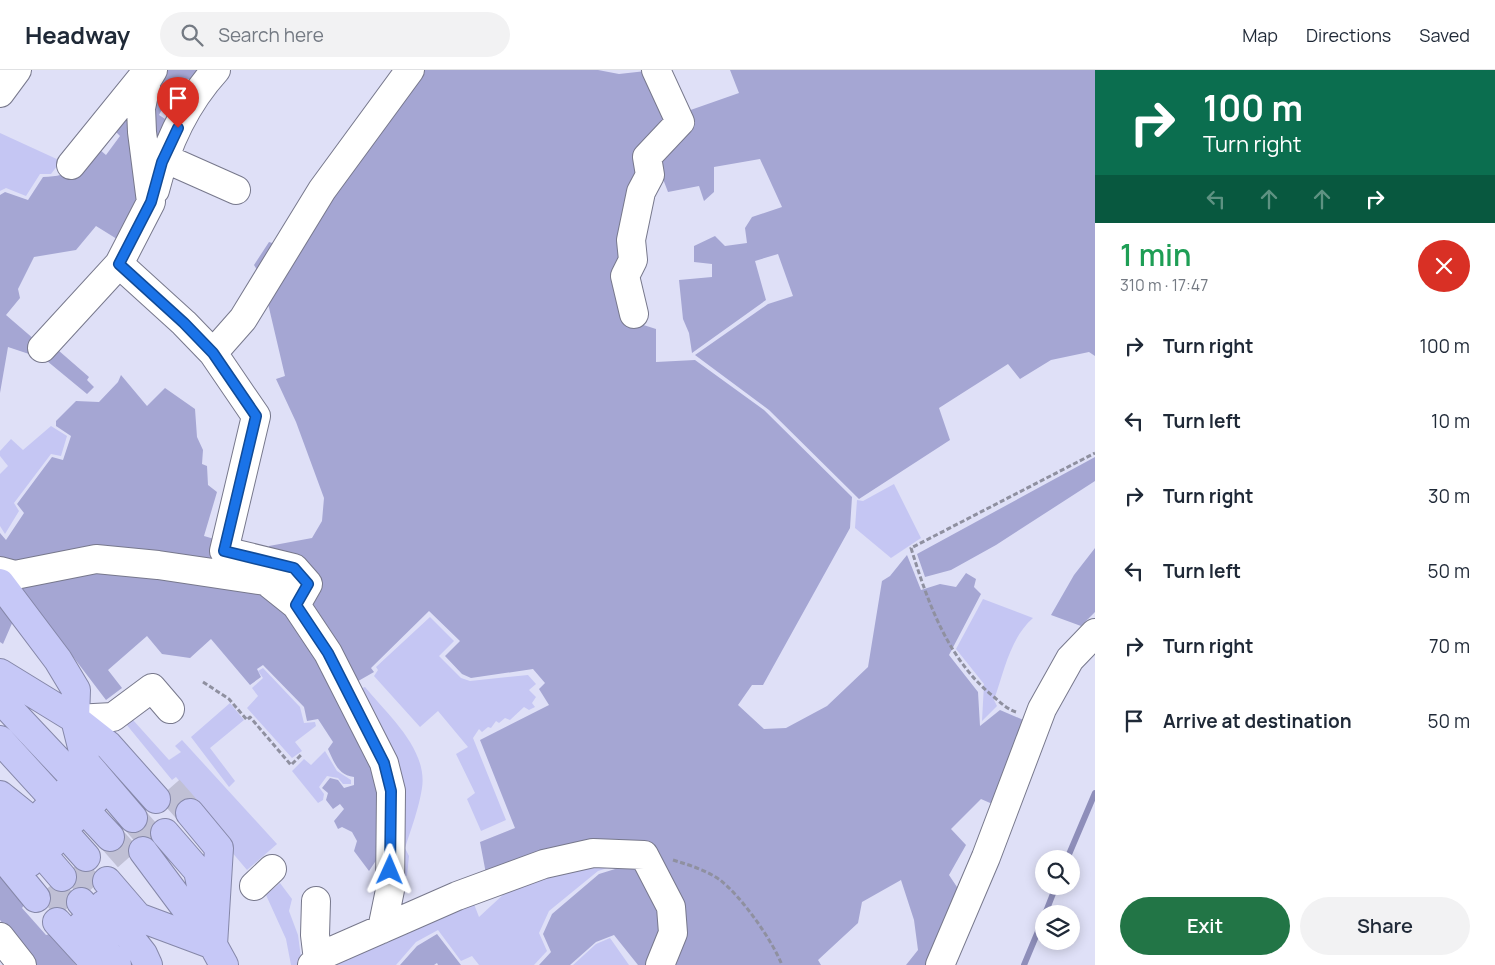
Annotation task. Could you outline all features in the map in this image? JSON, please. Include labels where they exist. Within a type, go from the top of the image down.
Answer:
[{"type":"highway","points":[[0,583],[58,660],[76,690],[75,719],[103,843]]},
{"type":"highway","points":[[0,673],[75,719],[121,735],[103,843]]},
{"type":"highway","points":[[0,699],[103,843]]},
{"type":"highway","points":[[0,722],[103,843]]},
{"type":"highway","points":[[0,740],[103,843]]},
{"type":"highway","points":[[0,759],[103,843]]},
{"type":"highway","points":[[0,795],[31,820],[103,843]]},
{"type":"highway","points":[[0,805],[103,843]]},
{"type":"highway","points":[[0,826],[103,843]]},
{"type":"highway","points":[[0,854],[103,843]]},
{"type":"highway","points":[[124,867],[219,848],[219,955]]},
{"type":"highway","points":[[124,867],[219,955]]},
{"type":"highway","points":[[124,867],[138,917],[219,955]]},
{"type":"highway","points":[[97,965],[124,867]]},
{"type":"highway","points":[[117,965],[124,867]]},
{"type":"highway","points":[[124,867],[134,965]]},
{"type":"highway","points":[[124,867],[143,954],[148,965]]},
{"type":"street","points":[[0,93],[17,70]]},
{"type":"street","points":[[71,165],[148,70]]},
{"type":"street","points":[[151,202],[142,132],[141,108],[147,80],[153,70]]},
{"type":"street","points":[[42,348],[119,264],[151,202],[164,158],[183,115],[205,82],[216,70]]},
{"type":"street","points":[[213,353],[243,319],[322,190],[410,70]]},
{"type":"street","points":[[634,314],[625,276],[632,260],[631,240],[641,192],[650,175],[647,158],[680,122],[656,70]]},
{"type":"street","points":[[164,158],[236,190]]},
{"type":"street","points":[[119,264],[184,323],[213,353],[256,416],[224,551],[294,568],[308,584],[296,605]]},
{"type":"street","points":[[0,571],[15,575],[96,559],[158,565],[266,581],[296,605],[328,653],[384,763],[391,791],[390,880],[382,929]]},
{"type":"street","points":[[940,965],[986,857],[1038,718],[1070,659],[1095,633]]},
{"type":"street","points":[[75,719],[113,717],[152,688],[170,709]]},
{"type":"street","points":[[315,963],[327,953],[457,896],[544,864],[593,853],[644,855],[671,907],[673,933],[660,965]]},
{"type":"street","points":[[315,963],[316,901]]},
{"type":"street","points":[[0,937],[22,965]]},
{"type":"path","points":[[1038,718],[1008,710],[982,688],[955,655],[937,621],[910,548],[1095,453]]},
{"type":"path","points":[[203,682],[229,699],[247,720],[250,717],[291,765],[301,755]]},
{"type":"path","points":[[644,855],[667,858],[689,865],[720,881],[749,912],[775,947],[782,965]]},
{"type":"shaded area","points":[[142,70],[208,70],[200,79],[178,79],[159,115],[173,124],[125,244],[96,226],[76,250],[34,257],[18,289],[20,298],[6,315],[35,340],[32,355],[8,347],[0,393],[0,195],[5,192],[28,200],[43,177],[61,175],[73,169],[83,160],[94,145],[106,155],[120,136],[103,119]]},
{"type":"shaded area","points":[[416,70],[598,70],[619,74],[646,71],[673,120],[642,156],[631,321],[656,329],[656,362],[695,360],[764,410],[852,497],[850,528],[763,685],[752,685],[738,705],[764,729],[786,728],[827,706],[868,667],[882,581],[890,576],[907,555],[921,590],[940,584],[956,587],[966,573],[976,579],[974,587],[981,594],[949,655],[978,692],[980,726],[1000,710],[1028,722],[997,806],[981,799],[951,829],[966,845],[949,875],[963,896],[931,965],[906,965],[918,950],[914,920],[901,880],[862,902],[858,923],[818,960],[821,965],[665,965],[677,935],[647,851],[487,879],[480,842],[515,828],[480,740],[549,705],[539,689],[545,683],[533,669],[471,678],[462,674],[445,656],[460,641],[429,611],[371,668],[374,672],[353,684],[267,556],[269,546],[312,538],[322,521],[324,498],[296,422],[276,379],[285,376],[262,278],[254,265],[269,242],[282,246]]},
{"type":"shaded area","points":[[730,70],[1095,70],[1095,356],[1089,352],[1051,360],[1020,379],[1008,364],[939,408],[950,440],[859,499],[769,410],[695,355],[768,304],[793,296],[778,254],[755,261],[766,300],[692,353],[689,333],[683,319],[679,280],[712,277],[712,264],[694,262],[694,246],[715,236],[725,246],[747,243],[745,228],[752,217],[782,207],[760,159],[714,167],[714,192],[704,201],[699,186],[668,192],[663,179],[652,184],[682,113],[739,93]]},
{"type":"shaded area","points":[[0,133],[61,161],[51,174],[40,174],[26,196],[6,188],[0,191]]},
{"type":"shaded area","points":[[58,350],[89,377],[87,380],[94,387],[87,394],[41,356]]},
{"type":"shaded area","points":[[121,375],[147,406],[165,388],[195,409],[197,437],[203,450],[202,464],[207,466],[208,485],[217,492],[204,536],[221,541],[224,570],[7,568],[0,559],[0,533],[6,540],[24,513],[17,504],[52,457],[63,460],[71,436],[56,426],[56,421],[76,401],[99,402],[118,382]]},
{"type":"shaded area","points":[[51,426],[67,436],[61,456],[51,454],[14,503],[19,511],[5,534],[0,526],[0,474],[8,466],[0,456],[0,451],[11,439],[23,450]]},
{"type":"shaded area","points":[[1095,457],[1095,481],[996,545],[951,570],[925,577],[917,554]]},
{"type":"shaded area","points":[[894,484],[921,538],[891,558],[855,528],[857,500],[863,501]]},
{"type":"shaded area","points":[[1095,548],[1095,612],[1081,626],[1051,615],[1074,575]]},
{"type":"shaded area","points":[[103,568],[270,594],[286,612],[318,657],[362,739],[382,800],[377,859],[369,871],[354,851],[357,841],[352,832],[342,827],[338,829],[334,821],[344,809],[340,804],[333,809],[326,800],[328,793],[322,788],[330,778],[338,780],[344,788],[354,785],[354,777],[344,774],[335,763],[328,749],[333,742],[318,719],[307,721],[304,707],[263,665],[257,669],[261,677],[250,685],[211,639],[190,658],[162,654],[147,636],[108,670],[122,688],[106,700],[17,583]]},
{"type":"shaded area","points":[[983,599],[1033,618],[1025,626],[1013,645],[994,700],[997,706],[982,721],[984,684],[956,649]]},
{"type":"shaded area","points":[[0,605],[13,621],[3,644],[0,642]]},
{"type":"shaded area","points":[[430,617],[454,641],[439,656],[461,678],[470,681],[528,675],[536,684],[529,690],[536,697],[532,703],[535,707],[529,710],[524,707],[510,720],[505,718],[499,723],[496,721],[491,728],[488,727],[482,732],[479,729],[473,738],[506,820],[481,831],[467,799],[475,793],[456,754],[468,747],[438,711],[420,727],[374,676],[378,670],[376,667]]},
{"type":"shaded area","points":[[263,668],[300,707],[304,723],[315,722],[316,726],[295,742],[302,751],[292,758],[247,708],[258,696],[252,688],[263,678],[258,671]]},
{"type":"shaded area","points":[[365,687],[404,733],[419,760],[422,774],[419,803],[405,848],[409,856],[407,876],[400,878],[403,784],[356,690]]},
{"type":"shaded area","points":[[230,703],[244,720],[210,748],[235,781],[229,787],[191,737]]},
{"type":"shaded area","points":[[127,720],[133,720],[169,760],[181,752],[175,746],[182,740],[277,844],[247,870],[197,811],[201,806],[176,777],[172,780],[126,724]]},
{"type":"shaded area","points":[[325,751],[337,771],[351,780],[351,784],[343,784],[338,778],[327,776],[319,787],[324,794],[323,800],[318,803],[292,771],[304,759],[311,765]]},
{"type":"shaded area","points":[[635,859],[598,871],[549,911],[539,933],[547,951],[534,965],[479,965],[472,956],[461,961],[438,930],[416,942],[396,965],[324,965],[474,904],[479,917],[506,892],[571,866]]},
{"type":"shaded area","points":[[641,861],[666,908],[652,965],[638,965],[614,935],[596,942],[570,965],[539,965],[551,952],[543,934],[552,914],[599,874]]},
{"type":"shaded area","points":[[0,870],[26,902],[22,908],[46,935],[50,934],[76,965],[34,965],[0,920]]},
{"type":"shaded area","points":[[280,883],[292,899],[289,911],[298,935],[302,965],[291,965],[286,939],[266,895]]},
{"type":"shaded area","points":[[437,934],[461,965],[438,965],[437,963],[434,965],[400,965],[417,946]]},
{"type":"shaded area","points":[[610,938],[629,965],[573,965],[596,944]]},
{"type":"waterway","points":[[1071,850],[1095,793]]},
{"type":"waterway","points":[[1049,905],[1052,895]]},
{"type":"waterway","points":[[1024,965],[1035,939]]},
{"type":"tunnel","points":[[169,789],[190,813]]},
{"type":"tunnel","points":[[133,818],[154,842]]},
{"type":"tunnel","points":[[110,837],[131,861]]},
{"type":"tunnel","points":[[73,868],[94,891]]},
{"type":"tunnel","points":[[49,887],[70,911]]},
{"type":"route","points":[[178,128],[162,162],[151,202],[119,264],[184,323],[213,353],[256,416],[224,551],[294,568],[308,584],[296,605],[328,653],[384,763],[391,791],[390,870]]}]
